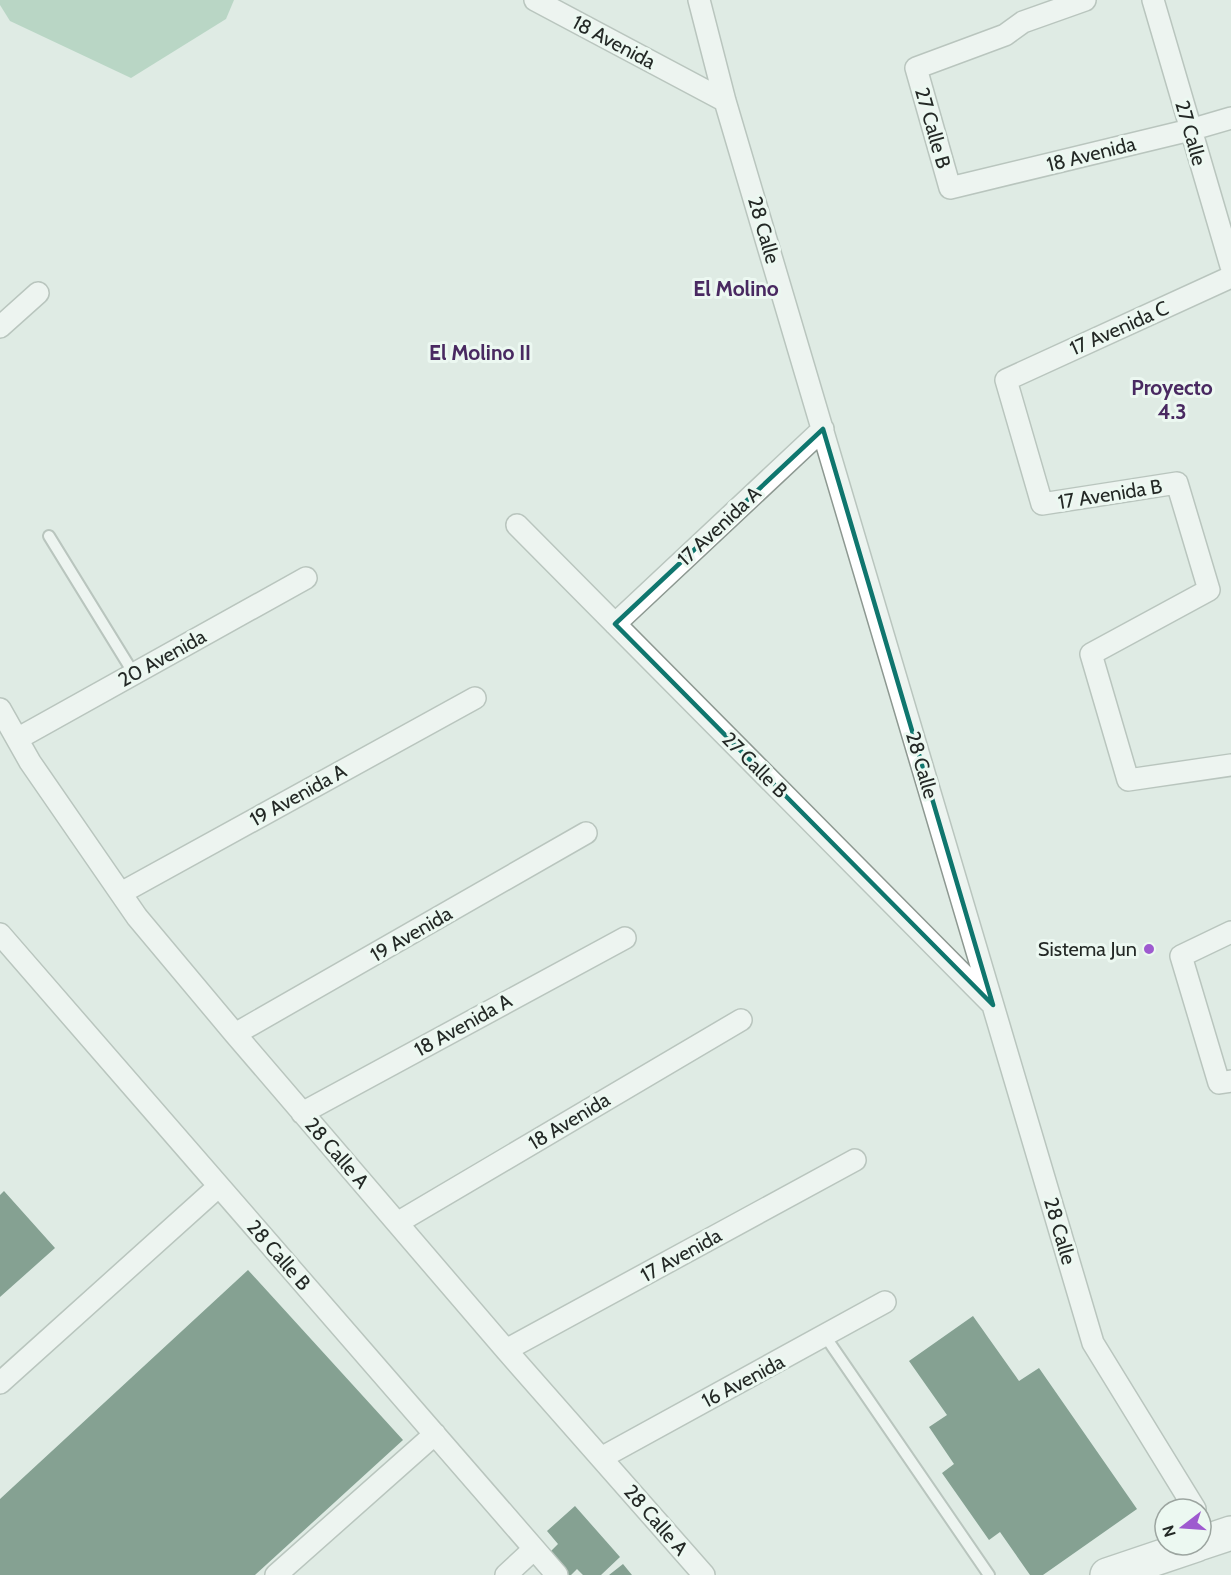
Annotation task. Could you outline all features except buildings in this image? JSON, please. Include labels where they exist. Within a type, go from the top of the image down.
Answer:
[{"type":"main road","points":[[1107,1575],[1154,1557]]},
{"type":"street","name":"18 Avenida","points":[[535,0],[726,100]]},
{"type":"street","name":"28 Calle","points":[[699,0],[726,100],[1093,1343],[1188,1497]]},
{"type":"street","name":"27 Calle B","points":[[950,189],[916,68],[1005,35],[1023,22],[1084,0]]},
{"type":"street","name":"27 Calle","points":[[1153,0],[1231,266]]},
{"type":"street","name":"18 Avenida","points":[[950,189],[1231,118]]},
{"type":"street","name":"17 Avenida C","points":[[1042,504],[1006,380],[1231,277]]},
{"type":"street","points":[[0,327],[38,293]]},
{"type":"street","name":"17 Avenida A","points":[[615,624],[823,429]]},
{"type":"street","name":"17 Avenida B","points":[[1042,504],[1177,483],[1209,590],[1091,654],[1128,780],[1231,765]]},
{"type":"street","name":"27 Calle B","points":[[517,525],[993,1005]]},
{"type":"street","name":"20 Avenida","points":[[17,739],[306,578]]},
{"type":"street","name":"19 Avenida A","points":[[121,893],[475,698]]},
{"type":"street","name":"28 Calle A","points":[[0,709],[30,762],[137,917],[506,1350],[704,1575]]},
{"type":"street","name":"19 Avenida","points":[[235,1034],[586,833]]},
{"type":"street","points":[[1225,1082],[1181,956],[1231,932]]},
{"type":"street","name":"28 Calle B","points":[[0,934],[557,1575]]},
{"type":"street","name":"18 Avenida A","points":[[302,1113],[625,938]]},
{"type":"street","name":"18 Avenida","points":[[397,1223],[741,1020]]},
{"type":"street","name":"17 Avenida","points":[[506,1350],[855,1160]]},
{"type":"street","points":[[0,1383],[219,1186]]},
{"type":"street","name":"16 Avenida","points":[[601,1458],[885,1302]]},
{"type":"street","points":[[276,1575],[435,1434]]},
{"type":"street","points":[[506,1575],[534,1548]]},
{"type":"lane","points":[[49,536],[134,674]]},
{"type":"lane","points":[[825,1336],[989,1575]]},
{"type":"highlighted area","points":[[823,429],[993,1005],[615,624]]},
{"type":"green space","points":[[0,0],[234,0],[226,19],[131,78],[10,21],[0,5]]},
{"type":"place","name":"Sistema Jun","points":[[1149,949]]},
{"type":"district","name":"El Molino","points":[[736,289]]},
{"type":"district","name":"El Molino II","points":[[480,353]]},
{"type":"district","name":"Proyecto 4.3","points":[[1172,400]]}]
